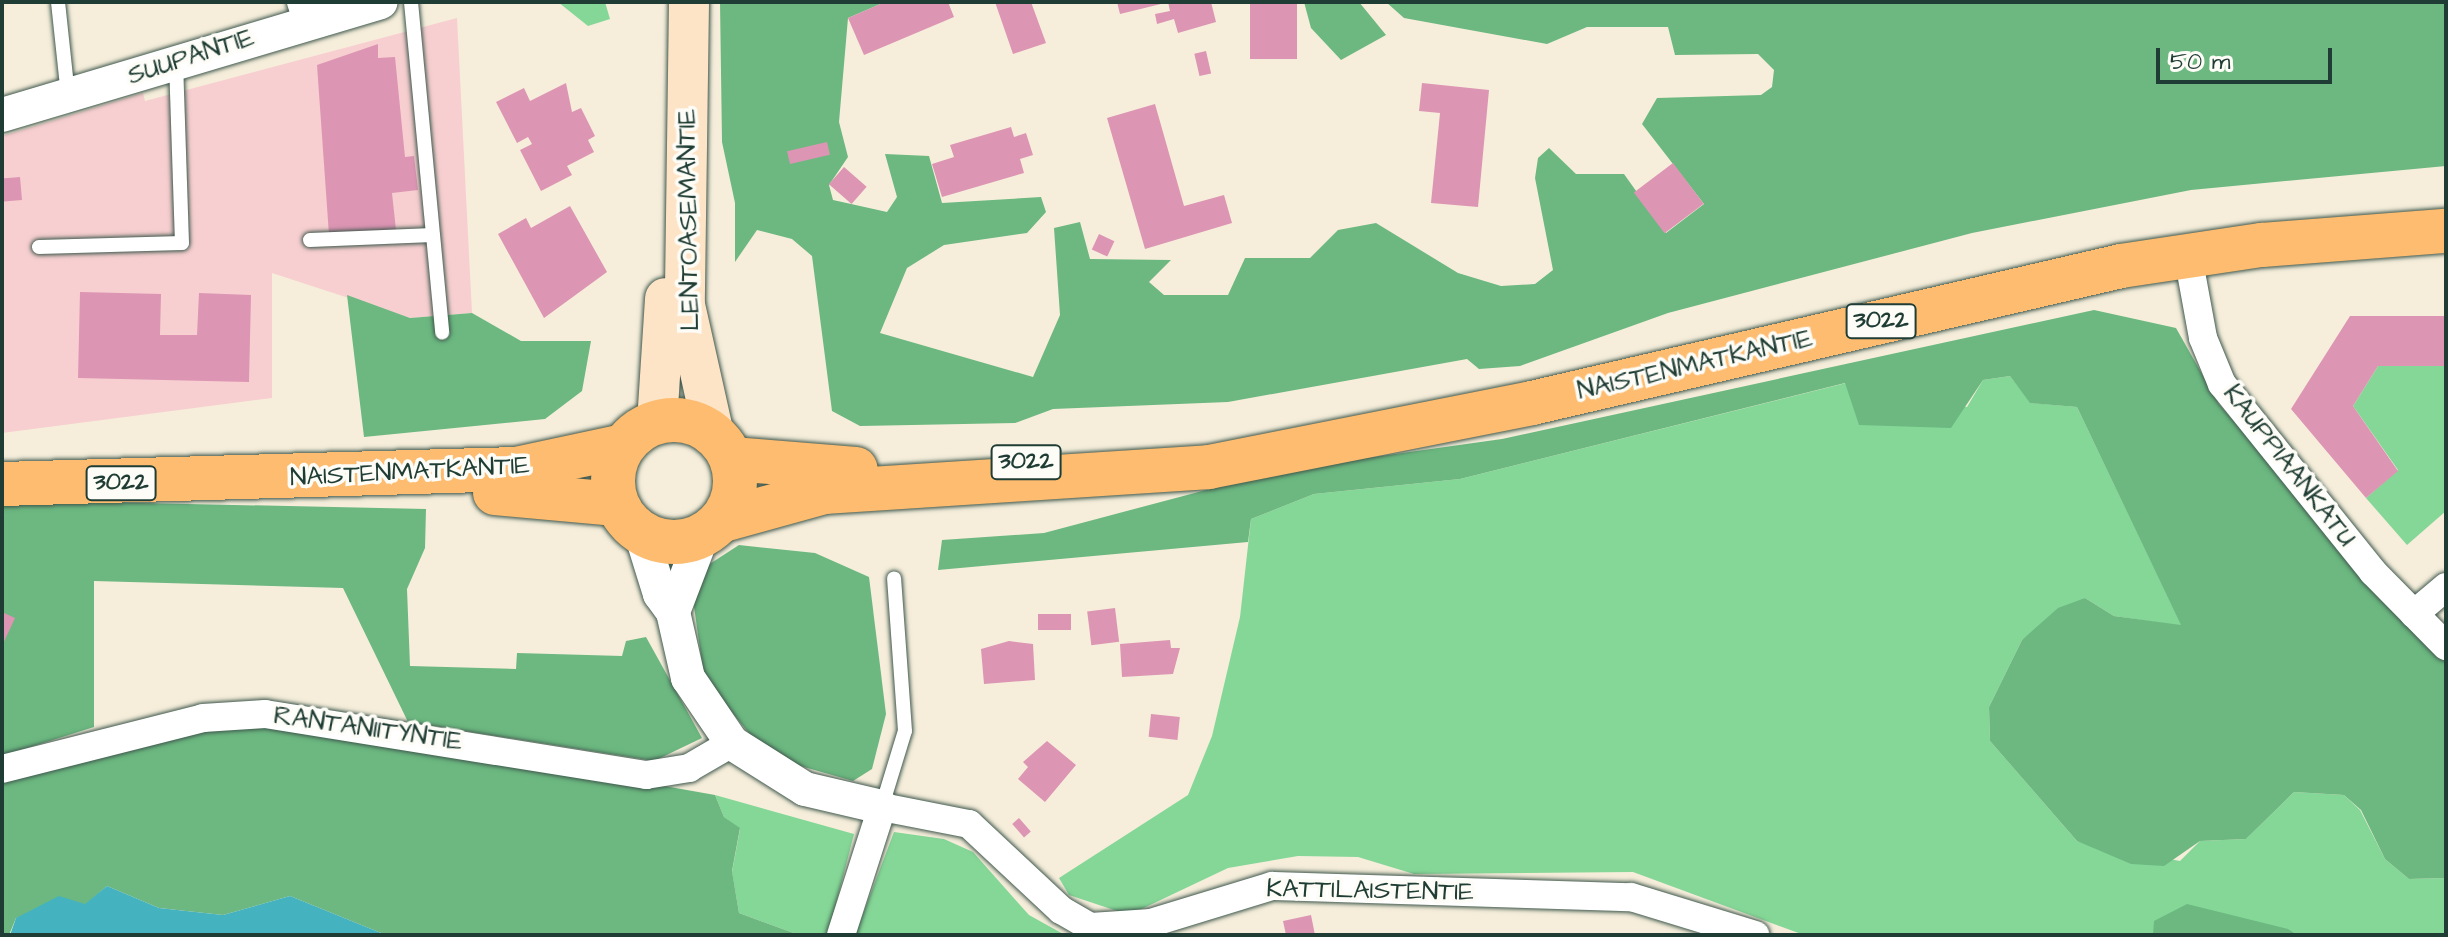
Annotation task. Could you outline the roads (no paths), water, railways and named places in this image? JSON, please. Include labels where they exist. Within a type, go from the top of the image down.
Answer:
[{"type":"main road","name":"LENTOASEMANTIE","points":[[640,435],[666,307],[664,2]]},
{"type":"main road","name":"LENTOASEMANTIE","points":[[689,2],[685,305],[723,447]]},
{"type":"main road","name":"NAISTENMATKANTIE","points":[[712,528],[824,492],[1209,467],[1321,441],[1532,403],[2038,284],[2188,256],[2446,231]]},
{"type":"main road","name":"3022","points":[[640,435],[687,421],[723,447]]},
{"type":"main road","name":"NAISTENMATKANTIE","points":[[241,483],[516,469],[640,435]]},
{"type":"main road","points":[[629,519],[614,474],[640,435]]},
{"type":"main road","name":"NAISTENMATKANTIE","points":[[723,447],[868,470],[1321,441]]},
{"type":"main road","points":[[712,528],[735,489],[723,447]]},
{"type":"main road","name":"NAISTENMATKANTIE","points":[[2,484],[241,483],[547,494],[629,519]]},
{"type":"main road","name":"3022","points":[[629,519],[672,543],[712,528]]},
{"type":"street","name":"SUUPANTIE","points":[[2,115],[176,62],[304,12],[381,2]]},
{"type":"street","name":"KAUPPIAANKATU","points":[[2188,256],[2203,338],[2222,384],[2414,614],[2446,646]]},
{"type":"street","points":[[629,519],[660,594],[673,612],[688,678],[732,743],[805,789],[882,807],[841,935]]},
{"type":"street","points":[[673,612],[712,528]]},
{"type":"street","points":[[2414,614],[2446,587]]},
{"type":"street","name":"RANTANIITYNTIE","points":[[2,769],[203,718],[265,714],[646,775],[689,768],[732,743]]},
{"type":"street","name":"KATTILAISTENTIE","points":[[882,807],[969,824],[1061,910],[1091,927],[1151,923],[1272,886],[1631,897],[1755,935]]},
{"type":"lane","points":[[58,2],[68,96]]},
{"type":"lane","points":[[411,2],[442,333]]},
{"type":"lane","points":[[39,247],[182,243],[176,62]]},
{"type":"lane","points":[[310,240],[433,235]]},
{"type":"lane","points":[[882,807],[905,731],[894,578]]},
{"type":"water","points":[[107,886],[159,908],[223,915],[290,896],[386,935],[10,935],[16,918],[59,896],[85,904]]}]
